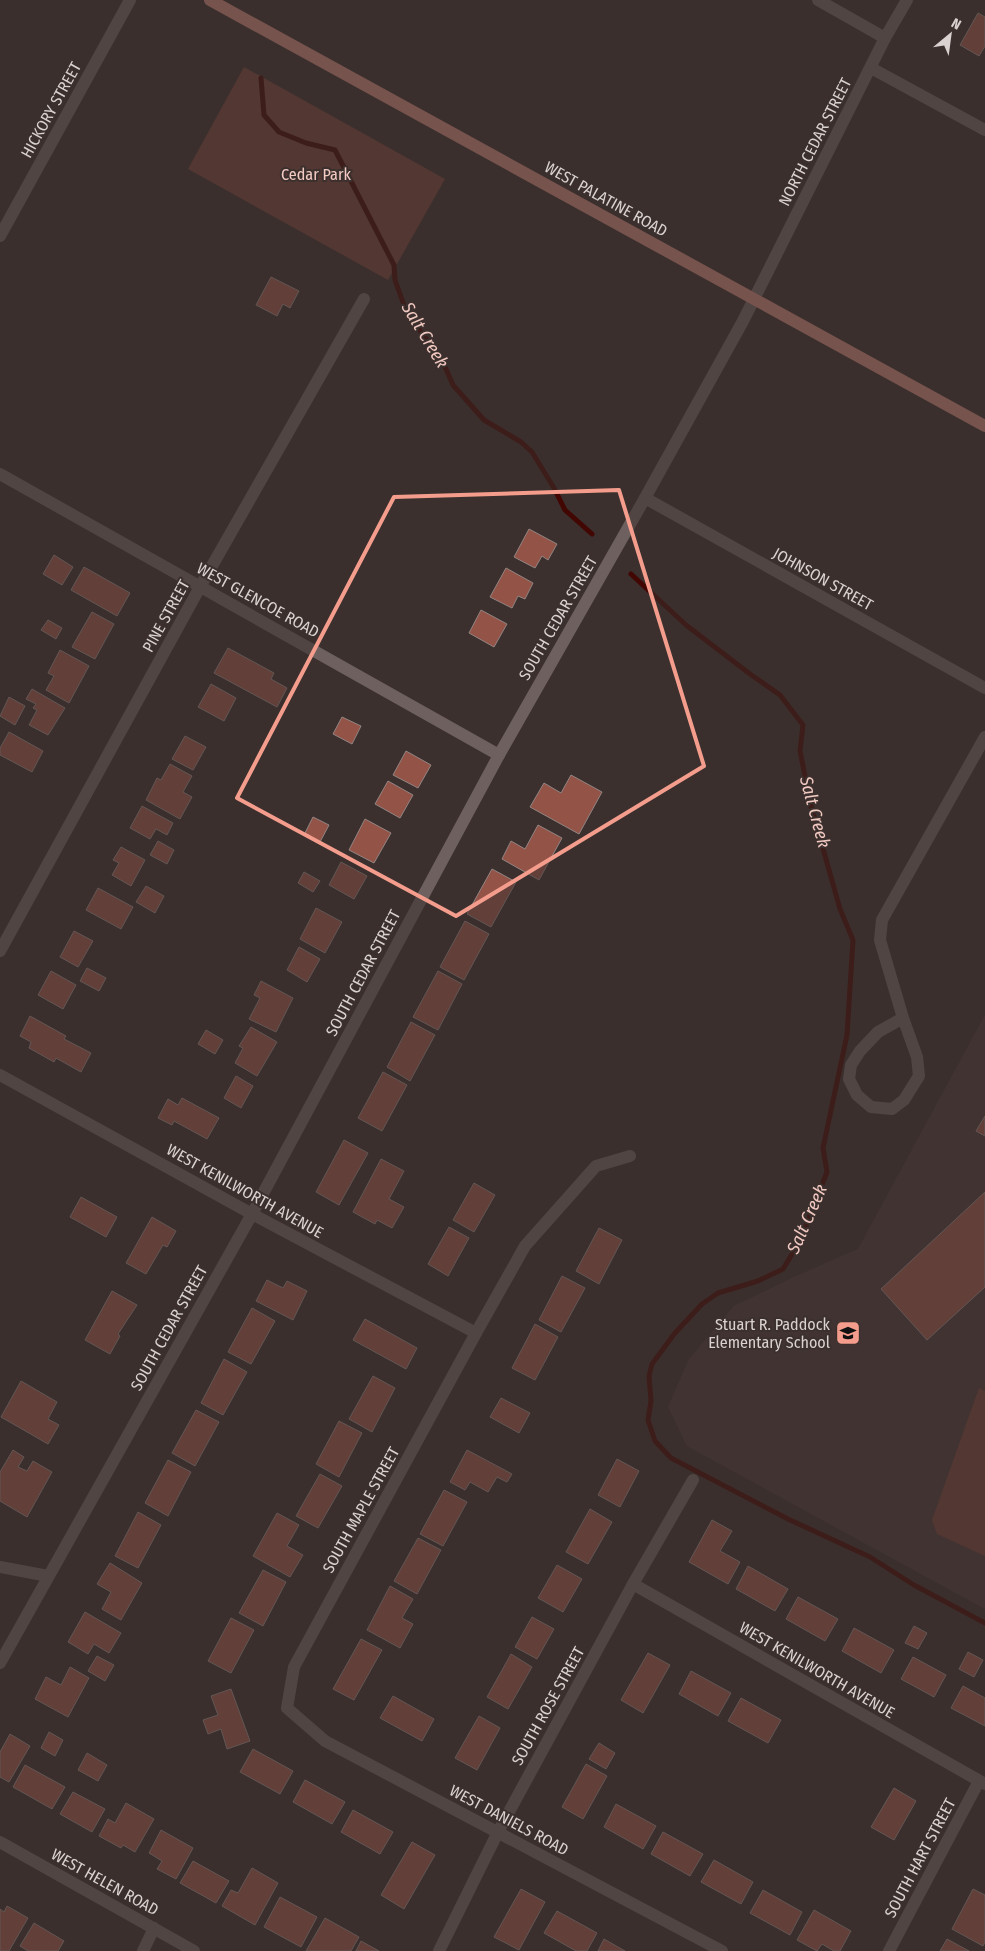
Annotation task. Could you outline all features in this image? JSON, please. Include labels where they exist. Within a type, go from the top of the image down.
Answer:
[{"type":"main road","name":"WEST PALATINE ROAD","points":[[210,0],[984,423]]},
{"type":"street","name":"HICKORY STREET","points":[[0,236],[130,0]]},
{"type":"street","points":[[818,0],[885,38]]},
{"type":"street","name":"NORTH CEDAR STREET","points":[[754,298],[885,38],[907,0]]},
{"type":"street","points":[[871,68],[985,130]]},
{"type":"street","name":"SOUTH CEDAR STREET","points":[[0,1663],[252,1214],[499,755],[645,498],[754,298]]},
{"type":"street","name":"PINE STREET","points":[[0,951],[200,587],[364,299]]},
{"type":"street","name":"WEST GLENCOE ROAD","points":[[0,474],[499,755]]},
{"type":"street","name":"JOHNSON STREET","points":[[645,498],[985,688]]},
{"type":"street","points":[[903,1018],[878,1032],[860,1051],[851,1065],[849,1079],[857,1094],[871,1107],[892,1109],[904,1100],[919,1076],[917,1057],[903,1018],[880,940],[882,920],[985,737]]},
{"type":"street","name":"WEST KENILWORTH AVENUE","points":[[0,1075],[252,1214],[476,1333]]},
{"type":"street","name":"SOUTH MAPLE STREET","points":[[287,1708],[294,1667],[525,1246],[596,1166],[630,1156]]},
{"type":"street","name":"SOUTH ROSE STREET","points":[[439,1951],[498,1832],[633,1584],[694,1480]]},
{"type":"street","points":[[0,1567],[48,1576]]},
{"type":"street","name":"WEST KENILWORTH AVENUE","points":[[633,1584],[982,1783]]},
{"type":"street","name":"WEST DANIELS ROAD","points":[[287,1708],[325,1741],[722,1951]]},
{"type":"street","name":"SOUTH HART STREET","points":[[889,1951],[982,1783]]},
{"type":"street","name":"WEST HELEN ROAD","points":[[0,1842],[194,1951]]},
{"type":"street","points":[[143,1951],[154,1928]]},
{"type":"highlighted area","points":[[619,490],[704,766],[456,916],[237,798],[394,497]]},
{"type":"shaded area","name":"Stuart R. Paddock Elementary School","points":[[985,1015],[985,1609],[687,1446],[668,1407],[689,1359],[734,1306],[858,1249]]},
{"type":"green space","name":"Cedar Park","points":[[244,67],[445,179],[388,280],[188,169]]},
{"type":"green space","points":[[979,1388],[985,1391],[985,1556],[937,1534],[932,1520]]},
{"type":"building","points":[[978,13],[985,17],[985,46],[979,56],[960,45]]},
{"type":"building","points":[[271,277],[299,291],[290,308],[283,304],[277,316],[256,305]]},
{"type":"building","points":[[529,529],[557,544],[548,560],[542,556],[535,568],[514,557]]},
{"type":"building","points":[[54,555],[73,567],[62,585],[43,574]]},
{"type":"building","points":[[84,567],[130,593],[117,616],[71,590]]},
{"type":"building","points":[[506,568],[533,583],[525,599],[518,596],[512,608],[490,597]]},
{"type":"building","points":[[481,610],[507,624],[494,647],[469,633]]},
{"type":"building","points":[[92,612],[114,624],[95,659],[72,647]]},
{"type":"building","points":[[48,620],[62,628],[56,639],[41,630]]},
{"type":"building","points":[[228,648],[274,673],[271,679],[287,688],[277,707],[214,673]]},
{"type":"building","points":[[60,650],[89,666],[69,703],[46,690],[54,676],[48,673]]},
{"type":"building","points":[[211,684],[236,698],[224,721],[198,707]]},
{"type":"building","points":[[32,689],[65,708],[48,735],[29,725],[37,710],[33,708],[36,704],[26,699]]},
{"type":"building","points":[[9,697],[25,706],[15,725],[0,716]]},
{"type":"building","points":[[342,717],[361,726],[352,744],[333,734]]},
{"type":"building","points":[[9,732],[43,751],[32,772],[0,755],[0,748]]},
{"type":"building","points":[[185,736],[206,747],[193,770],[172,759]]},
{"type":"building","points":[[406,751],[431,765],[418,788],[393,775]]},
{"type":"building","points":[[170,764],[192,776],[183,792],[192,797],[180,819],[146,800],[157,778],[161,780]]},
{"type":"building","points":[[571,775],[602,792],[579,834],[530,807],[544,783],[561,793]]},
{"type":"building","points":[[388,781],[413,795],[400,818],[375,804]]},
{"type":"building","points":[[142,806],[173,823],[167,835],[156,829],[150,839],[130,828]]},
{"type":"building","points":[[313,817],[329,825],[320,842],[305,833]]},
{"type":"building","points":[[365,819],[391,833],[374,863],[349,850]]},
{"type":"building","points":[[538,825],[562,838],[539,880],[502,859],[511,841],[525,849]]},
{"type":"building","points":[[158,841],[174,850],[167,864],[150,855]]},
{"type":"building","points":[[121,847],[145,860],[131,886],[112,875],[119,863],[113,860]]},
{"type":"building","points":[[341,862],[367,876],[354,899],[329,885]]},
{"type":"building","points":[[492,869],[516,882],[491,927],[467,914]]},
{"type":"building","points":[[304,872],[320,881],[313,892],[298,883]]},
{"type":"building","points":[[146,886],[164,896],[155,913],[136,902]]},
{"type":"building","points":[[98,888],[133,907],[121,929],[86,910]]},
{"type":"building","points":[[316,908],[342,922],[325,953],[300,939]]},
{"type":"building","points":[[465,921],[489,934],[464,980],[440,967]]},
{"type":"building","points":[[74,931],[93,941],[78,967],[60,957]]},
{"type":"building","points":[[299,947],[320,959],[307,982],[287,970]]},
{"type":"building","points":[[87,968],[106,978],[99,991],[80,981]]},
{"type":"building","points":[[51,971],[76,985],[63,1009],[38,995]]},
{"type":"building","points":[[438,971],[462,984],[438,1030],[413,1017]]},
{"type":"building","points":[[261,981],[293,998],[276,1032],[249,1019],[260,998],[254,995]]},
{"type":"building","points":[[30,1016],[66,1036],[64,1039],[91,1053],[81,1072],[56,1058],[54,1062],[29,1048],[31,1042],[20,1036]]},
{"type":"building","points":[[411,1022],[435,1035],[410,1081],[387,1067]]},
{"type":"building","points":[[251,1027],[277,1042],[257,1076],[235,1063],[243,1048],[239,1046]]},
{"type":"building","points":[[206,1030],[223,1040],[215,1054],[198,1044]]},
{"type":"building","points":[[383,1072],[407,1085],[382,1131],[358,1118]]},
{"type":"building","points":[[236,1076],[253,1086],[241,1108],[224,1098]]},
{"type":"building","points":[[182,1098],[219,1118],[207,1139],[174,1121],[172,1125],[158,1118],[168,1099],[178,1105]]},
{"type":"building","points":[[985,1116],[985,1136],[976,1131]]},
{"type":"building","points":[[344,1140],[368,1153],[339,1205],[316,1192]]},
{"type":"building","points":[[381,1159],[404,1171],[389,1199],[404,1207],[392,1228],[377,1220],[375,1224],[353,1212]]},
{"type":"building","points":[[474,1183],[495,1195],[474,1232],[453,1220]]},
{"type":"building","points":[[985,1192],[985,1287],[927,1340],[881,1289]]},
{"type":"building","points":[[81,1197],[117,1217],[106,1237],[70,1217]]},
{"type":"building","points":[[152,1217],[176,1231],[167,1247],[163,1245],[146,1274],[126,1263]]},
{"type":"building","points":[[449,1227],[469,1238],[448,1276],[428,1264]]},
{"type":"building","points":[[599,1228],[622,1240],[599,1284],[576,1271]]},
{"type":"building","points":[[562,1276],[585,1288],[561,1332],[539,1320]]},
{"type":"building","points":[[267,1280],[283,1288],[287,1281],[307,1291],[293,1320],[256,1301]]},
{"type":"building","points":[[112,1291],[137,1305],[118,1334],[120,1336],[110,1354],[85,1340]]},
{"type":"building","points":[[252,1308],[275,1321],[251,1364],[228,1352]]},
{"type":"building","points":[[365,1319],[417,1348],[406,1369],[353,1340]]},
{"type":"building","points":[[535,1324],[558,1337],[535,1380],[512,1368]]},
{"type":"building","points":[[224,1359],[247,1372],[223,1415],[201,1403]]},
{"type":"building","points":[[373,1376],[395,1388],[372,1432],[349,1419]]},
{"type":"building","points":[[21,1381],[57,1402],[48,1419],[59,1425],[48,1444],[1,1417]]},
{"type":"building","points":[[501,1398],[530,1413],[519,1433],[490,1417]]},
{"type":"building","points":[[196,1410],[219,1422],[195,1466],[172,1453]]},
{"type":"building","points":[[339,1421],[362,1433],[339,1477],[316,1464]]},
{"type":"building","points":[[13,1450],[24,1457],[18,1467],[27,1471],[33,1461],[52,1472],[27,1517],[0,1501],[0,1472]]},
{"type":"building","points":[[467,1450],[512,1474],[507,1482],[497,1477],[488,1492],[470,1482],[465,1490],[450,1482]]},
{"type":"building","points":[[617,1459],[639,1471],[620,1507],[598,1495]]},
{"type":"building","points":[[168,1460],[191,1472],[168,1516],[145,1503]]},
{"type":"building","points":[[320,1474],[342,1486],[318,1528],[296,1516]]},
{"type":"building","points":[[444,1490],[467,1502],[443,1546],[420,1534]]},
{"type":"building","points":[[590,1509],[612,1522],[588,1564],[566,1552]]},
{"type":"building","points":[[138,1512],[161,1525],[138,1568],[115,1556]]},
{"type":"building","points":[[277,1513],[299,1525],[287,1546],[303,1555],[290,1577],[253,1556]]},
{"type":"building","points":[[712,1520],[732,1531],[720,1551],[740,1562],[728,1584],[689,1562]]},
{"type":"building","points":[[418,1538],[441,1550],[417,1594],[394,1581]]},
{"type":"building","points":[[110,1563],[142,1583],[121,1620],[102,1609],[111,1592],[97,1584]]},
{"type":"building","points":[[557,1565],[582,1579],[563,1612],[538,1598]]},
{"type":"building","points":[[748,1566],[788,1589],[775,1611],[736,1589]]},
{"type":"building","points":[[263,1570],[286,1582],[263,1626],[239,1613]]},
{"type":"building","points":[[390,1586],[413,1599],[402,1618],[413,1624],[400,1648],[367,1630]]},
{"type":"building","points":[[798,1597],[838,1619],[825,1641],[786,1619]]},
{"type":"building","points":[[85,1612],[121,1633],[109,1653],[94,1644],[88,1654],[68,1642]]},
{"type":"building","points":[[532,1617],[554,1629],[537,1659],[515,1647]]},
{"type":"building","points":[[231,1618],[254,1630],[231,1673],[208,1661]]},
{"type":"building","points":[[914,1626],[927,1633],[918,1649],[905,1643]]},
{"type":"building","points":[[854,1628],[894,1650],[881,1673],[842,1651]]},
{"type":"building","points":[[361,1639],[382,1650],[354,1700],[333,1689]]},
{"type":"building","points":[[968,1652],[983,1660],[974,1677],[959,1669]]},
{"type":"building","points":[[648,1653],[670,1665],[643,1713],[621,1700]]},
{"type":"building","points":[[511,1654],[532,1667],[508,1709],[487,1697]]},
{"type":"building","points":[[97,1656],[114,1665],[105,1681],[88,1671]]},
{"type":"building","points":[[913,1657],[946,1675],[934,1697],[901,1679]]},
{"type":"building","points":[[70,1667],[89,1678],[68,1717],[35,1699],[46,1677],[61,1685]]},
{"type":"building","points":[[691,1671],[731,1693],[718,1716],[679,1694]]},
{"type":"building","points":[[963,1686],[985,1698],[985,1726],[951,1708]]},
{"type":"building","points":[[231,1689],[250,1741],[227,1749],[221,1729],[208,1734],[203,1720],[218,1715],[211,1696]]},
{"type":"building","points":[[393,1696],[434,1719],[422,1741],[380,1718]]},
{"type":"building","points":[[741,1698],[781,1720],[768,1743],[728,1721]]},
{"type":"building","points":[[479,1716],[500,1728],[477,1770],[455,1758]]},
{"type":"building","points":[[49,1732],[63,1740],[55,1756],[41,1748]]},
{"type":"building","points":[[10,1734],[30,1746],[9,1782],[0,1777],[0,1752]]},
{"type":"building","points":[[599,1743],[615,1753],[606,1769],[589,1759]]},
{"type":"building","points":[[253,1749],[293,1771],[280,1794],[240,1772]]},
{"type":"building","points":[[87,1753],[107,1765],[98,1781],[78,1770]]},
{"type":"building","points":[[586,1764],[607,1776],[583,1819],[562,1807]]},
{"type":"building","points":[[25,1765],[65,1787],[52,1809],[13,1787]]},
{"type":"building","points":[[305,1780],[345,1802],[332,1824],[293,1802]]},
{"type":"building","points":[[894,1788],[916,1801],[894,1840],[871,1827]]},
{"type":"building","points":[[73,1792],[105,1809],[92,1832],[60,1814]]},
{"type":"building","points":[[126,1803],[154,1819],[135,1852],[123,1845],[121,1848],[99,1836],[108,1819],[115,1823]]},
{"type":"building","points":[[616,1804],[656,1826],[643,1849],[604,1827]]},
{"type":"building","points":[[353,1810],[393,1832],[380,1854],[341,1832]]},
{"type":"building","points":[[161,1830],[193,1848],[176,1879],[157,1869],[162,1861],[149,1853]]},
{"type":"building","points":[[663,1832],[703,1854],[690,1876],[651,1854]]},
{"type":"building","points":[[412,1842],[435,1855],[404,1909],[381,1895]]},
{"type":"building","points":[[714,1860],[753,1882],[741,1904],[701,1882]]},
{"type":"building","points":[[193,1861],[229,1881],[216,1903],[180,1883]]},
{"type":"building","points":[[252,1868],[278,1883],[255,1925],[222,1906],[231,1890],[238,1893]]},
{"type":"building","points":[[521,1889],[545,1902],[519,1950],[494,1937]]},
{"type":"building","points":[[973,1889],[985,1895],[985,1942],[983,1946],[952,1929]]},
{"type":"building","points":[[763,1890],[802,1912],[790,1935],[750,1913]]},
{"type":"building","points":[[280,1897],[317,1917],[301,1947],[264,1927]]},
{"type":"building","points":[[7,1906],[28,1918],[9,1951],[0,1951],[0,1909],[4,1912]]},
{"type":"building","points":[[814,1910],[851,1931],[840,1951],[834,1951],[822,1944],[817,1951],[797,1940]]},
{"type":"building","points":[[557,1911],[597,1933],[587,1951],[576,1951],[544,1933]]},
{"type":"building","points":[[325,1918],[359,1937],[351,1951],[306,1951]]},
{"type":"building","points":[[34,1923],[64,1941],[58,1951],[28,1951],[20,1946]]},
{"type":"building","points":[[604,1939],[625,1951],[598,1951]]},
{"type":"building","points":[[947,1939],[969,1951],[940,1951]]},
{"type":"building","points":[[361,1941],[379,1951],[356,1951]]},
{"type":"waterway","name":"Salt Creek","points":[[261,78],[264,115],[279,132],[306,143],[335,150],[394,265],[395,280],[405,308],[442,360],[453,385],[484,420],[521,442],[532,452],[565,510],[592,534]]},
{"type":"waterway","name":"Salt Creek","points":[[631,574],[686,625],[780,695],[803,725],[800,751],[811,806],[840,909],[853,940],[847,1035],[823,1148],[827,1172],[800,1241],[783,1269],[758,1281],[718,1293],[702,1304],[675,1333],[652,1364],[649,1376],[651,1401],[648,1420],[655,1441],[671,1458],[788,1519],[870,1557],[914,1585],[985,1623]]},
{"type":"place","name":"Stuart R. Paddock Elementary School","points":[[848,1333]]}]
